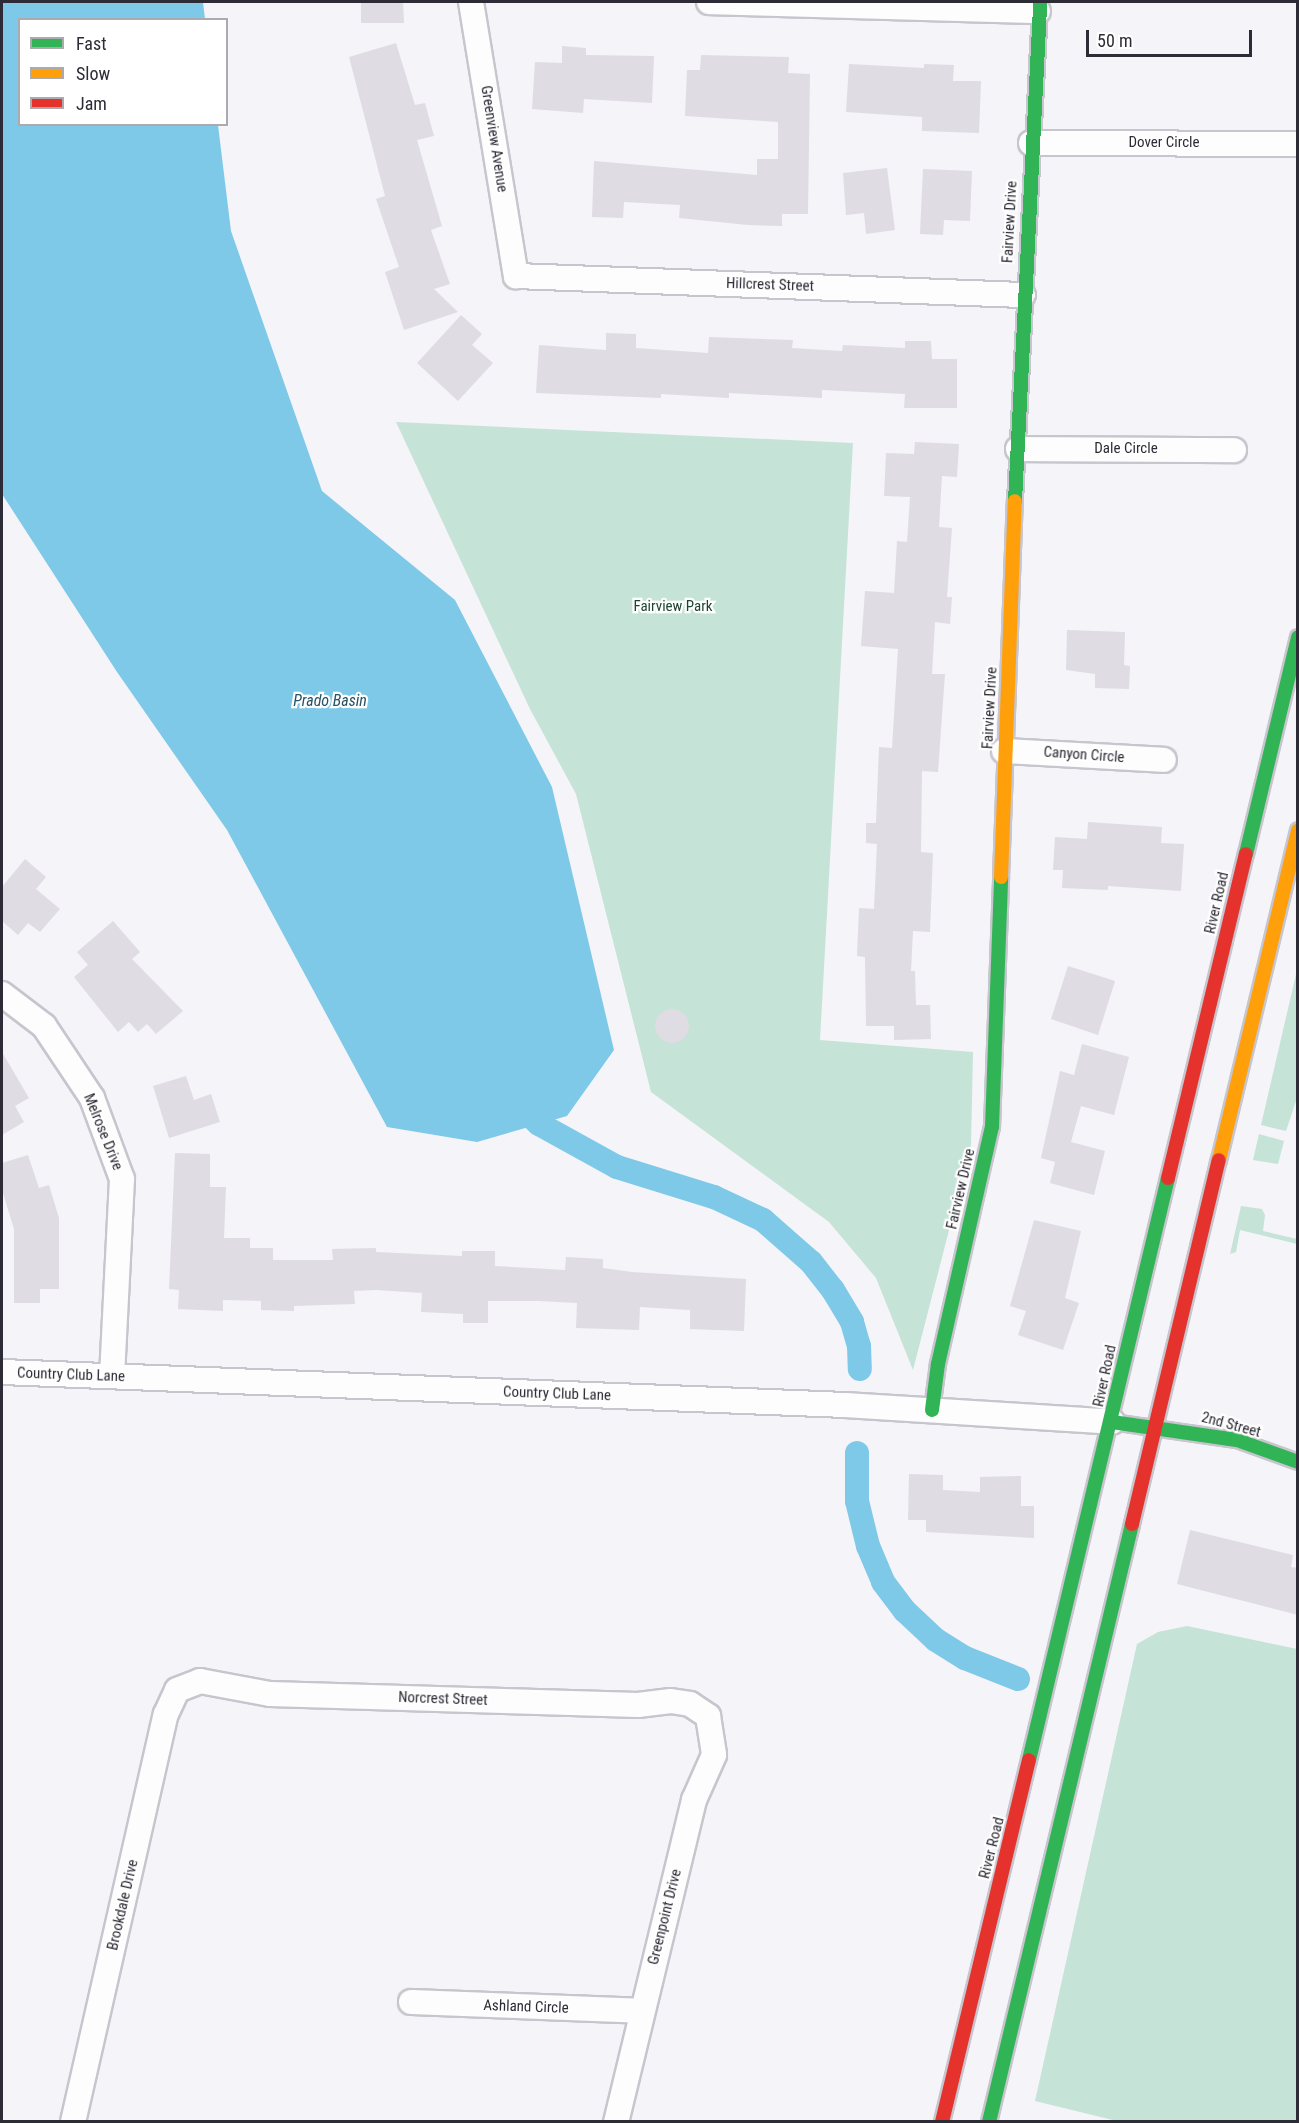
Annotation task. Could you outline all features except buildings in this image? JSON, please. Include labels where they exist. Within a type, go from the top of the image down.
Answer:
[{"type":"main road","name":"Fairview Drive","points":[[932,1410],[938,1364],[992,1127],[1004,750],[1023,295],[1039,6]]},
{"type":"main road","name":"River Road","points":[[942,2121],[1112,1422],[1298,637]]},
{"type":"main road","points":[[989,2121],[1298,830]]},
{"type":"main road","name":"2nd Street","points":[[1112,1422],[1236,1440],[1298,1462]]},
{"type":"street","name":"Greenview Avenue","points":[[471,2],[516,276]]},
{"type":"street","points":[[709,2],[1039,6]]},
{"type":"street","name":"Dover Circle","points":[[1031,143],[1298,144]]},
{"type":"street","name":"Hillcrest Street","points":[[516,276],[1023,295]]},
{"type":"street","name":"Dale Circle","points":[[1018,449],[1234,450]]},
{"type":"street","name":"Canyon Circle","points":[[1004,750],[1164,760]]},
{"type":"street","name":"Melrose Drive","points":[[2,994],[44,1026],[92,1098],[122,1179],[112,1376]]},
{"type":"street","name":"Country Club Lane","points":[[2,1372],[932,1410],[1112,1422]]},
{"type":"street","name":"Norcrest Street","points":[[177,1690],[200,1681],[270,1694],[638,1705],[671,1701],[690,1704],[708,1716]]},
{"type":"street","name":"Brookdale Drive","points":[[73,2121],[166,1714],[177,1690]]},
{"type":"street","name":"Greenpoint Drive","points":[[616,2121],[694,1800],[714,1755],[708,1716]]},
{"type":"street","name":"Ashland Circle","points":[[411,2002],[641,2011]]},
{"type":"green space","name":"Fairview Park","points":[[396,422],[853,443],[820,1040],[973,1052],[971,1145],[913,1370],[876,1278],[829,1222],[651,1092],[576,794],[530,709]]},
{"type":"green space","points":[[1297,970],[1297,1098],[1286,1131],[1261,1125]]},
{"type":"green space","points":[[1259,1134],[1284,1141],[1278,1164],[1253,1160]]},
{"type":"green space","points":[[1241,1206],[1262,1209],[1265,1215],[1263,1231],[1297,1239],[1297,1244],[1240,1230],[1236,1252],[1230,1254]]},
{"type":"green space","points":[[1187,1626],[1297,1649],[1297,2121],[1117,2121],[1035,2101],[1137,1644],[1158,1632]]},
{"type":"water","name":"Prado Basin","points":[[2,2],[203,2],[205,18],[18,18],[18,126],[218,126],[231,231],[322,491],[455,600],[552,787],[614,1050],[567,1116],[477,1142],[387,1127],[227,830],[117,672],[2,494]]},
{"type":"waterway","points":[[515,1101],[539,1124],[617,1167],[714,1197],[763,1220],[811,1262],[833,1290],[852,1322],[859,1346],[860,1369]]},
{"type":"waterway","points":[[857,1453],[857,1501],[868,1546],[883,1582],[905,1611],[936,1640],[965,1658],[1018,1679]]},
{"type":"traffic: fast","points":[[1015,501],[1040,2]]},
{"type":"traffic: fast","points":[[1246,854],[1298,637]]},
{"type":"traffic: fast","points":[[932,1410],[938,1364],[992,1127],[1001,877]]},
{"type":"traffic: fast","points":[[1029,1760],[1168,1178]]},
{"type":"traffic: fast","points":[[1112,1422],[1237,1440],[1298,1462]]},
{"type":"traffic: fast","points":[[989,2122],[1132,1524]]},
{"type":"traffic: slow","points":[[1001,877],[1015,501]]},
{"type":"traffic: slow","points":[[1219,1160],[1298,830]]},
{"type":"traffic: jam","points":[[1168,1178],[1246,854]]},
{"type":"traffic: jam","points":[[1132,1524],[1219,1160]]},
{"type":"traffic: jam","points":[[942,2122],[1029,1760]]}]
